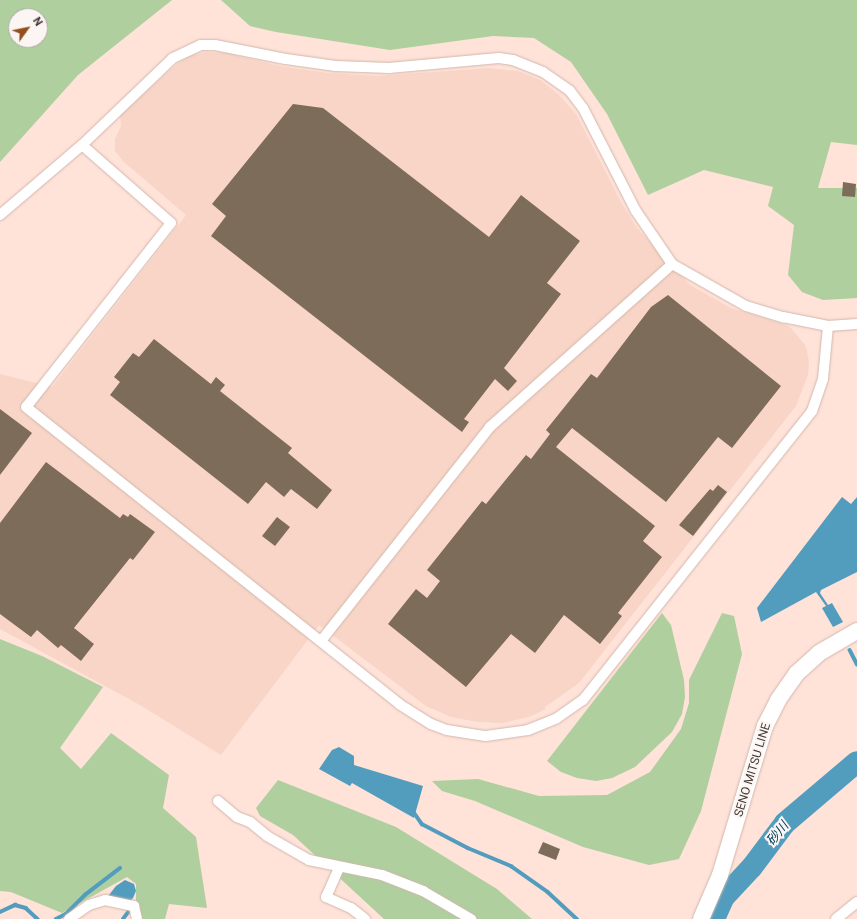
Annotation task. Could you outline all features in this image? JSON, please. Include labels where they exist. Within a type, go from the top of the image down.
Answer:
[{"type":"main road","name":"SENO MITSU LINE","points":[[701,919],[723,868],[765,726],[778,700],[796,674],[818,653],[857,631]]},
{"type":"street","points":[[0,215],[82,145],[173,58],[201,45],[215,44],[286,59],[336,66],[389,68],[486,59],[513,60],[543,72],[558,82],[583,108],[620,183],[672,264],[746,306],[783,317],[828,326],[857,324]]},
{"type":"street","points":[[82,145],[171,223],[26,407],[321,640],[399,704],[431,724],[447,730],[473,736],[501,736],[528,730],[557,718],[583,700],[595,687],[812,411],[823,379],[828,326]]},
{"type":"street","points":[[321,640],[490,427],[672,264]]},
{"type":"street","points":[[218,801],[237,817],[250,822],[286,847],[309,860],[339,868],[382,876],[423,891],[471,919]]},
{"type":"street","points":[[339,868],[326,896],[351,908],[365,919]]},
{"type":"street","points":[[69,919],[89,905],[105,900],[130,905],[137,919]]},
{"type":"street","points":[[836,919],[857,902]]},
{"type":"shaded area","points":[[207,52],[226,53],[279,66],[327,73],[378,76],[489,68],[518,71],[540,80],[558,94],[576,114],[621,202],[637,228],[690,285],[731,308],[789,326],[806,346],[809,362],[808,375],[796,406],[579,683],[545,707],[546,709],[529,717],[503,723],[478,722],[451,717],[426,706],[319,625],[221,755],[140,705],[0,629],[0,374],[52,387],[186,215],[124,162],[115,151],[115,139],[121,126],[120,115],[176,65],[189,56]]},
{"type":"green space","points":[[0,0],[172,0],[78,75],[0,162]]},
{"type":"green space","points":[[221,0],[857,0],[857,145],[831,142],[818,188],[857,188],[857,298],[823,300],[802,292],[788,275],[794,225],[768,206],[773,187],[704,170],[648,195],[607,114],[571,62],[534,38],[493,36],[390,50],[276,32],[250,26]]},
{"type":"green space","points":[[662,613],[671,625],[684,680],[685,697],[682,714],[672,732],[635,767],[612,778],[596,781],[577,778],[561,772],[547,761]]},
{"type":"green space","points":[[722,613],[734,616],[742,654],[701,811],[679,859],[649,865],[583,847],[475,801],[442,791],[432,781],[478,779],[539,796],[607,795],[650,772],[681,729],[689,703],[689,680]]},
{"type":"green space","points":[[0,639],[42,656],[103,687],[60,748],[81,769],[111,733],[169,775],[163,808],[196,837],[207,908],[169,904],[165,919],[140,919],[136,907],[136,884],[127,877],[62,913],[11,892],[0,891]]},
{"type":"green space","points":[[278,780],[396,827],[497,889],[532,919],[384,919],[293,835],[260,816],[256,808]]},
{"type":"water","points":[[842,497],[851,504],[857,497],[857,572],[821,590],[820,593],[828,605],[832,603],[843,622],[833,627],[822,608],[826,606],[816,592],[761,622],[757,608]]},
{"type":"water","points":[[339,747],[354,756],[354,765],[423,786],[414,818],[352,783],[350,786],[319,769],[332,750]]},
{"type":"water","points":[[125,880],[134,884],[136,891],[133,898],[129,902],[110,899],[109,895],[116,886]]},
{"type":"building","points":[[293,104],[323,108],[489,237],[521,195],[580,241],[547,283],[561,294],[504,368],[517,381],[508,391],[495,379],[464,419],[469,422],[462,432],[211,236],[226,216],[212,204]]},
{"type":"building","points":[[843,182],[856,184],[855,197],[842,196]]},
{"type":"building","points":[[668,295],[781,386],[732,448],[718,437],[666,502],[572,428],[556,447],[655,526],[643,541],[662,557],[618,613],[622,616],[600,644],[564,615],[535,653],[511,634],[466,687],[388,624],[416,589],[427,598],[440,581],[427,570],[482,501],[486,504],[526,455],[531,459],[550,434],[546,430],[591,374],[597,378],[651,307]]},
{"type":"building","points":[[154,339],[211,384],[216,377],[225,385],[220,391],[292,448],[288,453],[332,490],[317,509],[291,489],[284,497],[266,482],[248,504],[110,395],[120,382],[114,377],[133,353],[139,357]]},
{"type":"building","points":[[0,409],[32,433],[0,475]]},
{"type":"building","points":[[46,462],[120,518],[123,514],[128,517],[130,514],[155,532],[133,560],[130,558],[74,628],[94,644],[81,661],[61,645],[58,648],[37,630],[31,637],[0,614],[0,523]]},
{"type":"building","points":[[718,485],[727,492],[693,536],[679,525],[710,489],[713,491]]},
{"type":"building","points":[[277,517],[290,527],[275,546],[262,536]]},
{"type":"building","points":[[543,842],[560,849],[556,860],[538,853]]},
{"type":"waterway","points":[[850,650],[857,664]]},
{"type":"waterway","name":"砂川","points":[[714,919],[724,897],[752,867],[785,823],[857,762]]},
{"type":"waterway","points":[[413,811],[422,824],[468,848],[511,866],[548,892],[577,919]]},
{"type":"waterway","points":[[56,919],[66,914],[85,895],[120,868]]},
{"type":"waterway","points":[[0,912],[15,905],[26,908],[38,919]]},
{"type":"waterway","points":[[123,919],[132,907]]}]
